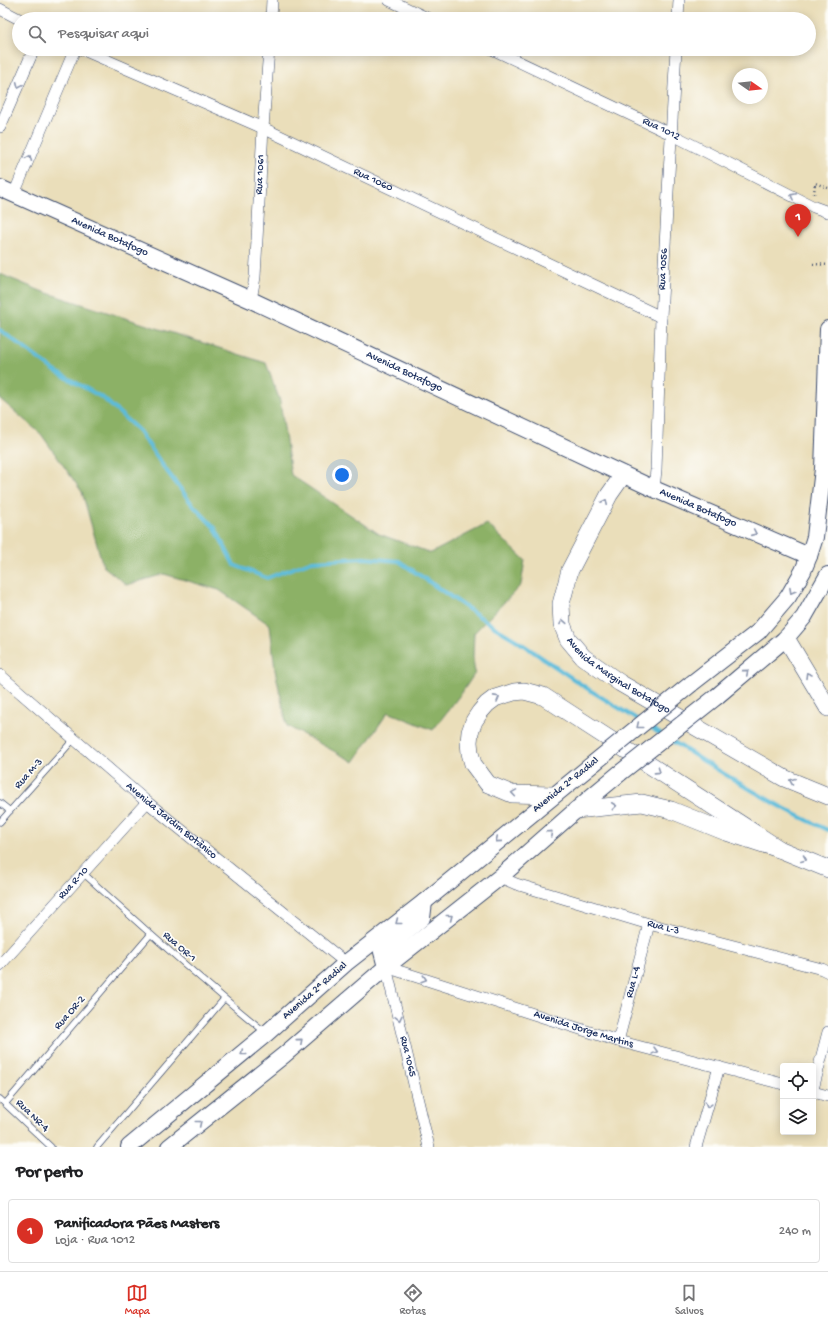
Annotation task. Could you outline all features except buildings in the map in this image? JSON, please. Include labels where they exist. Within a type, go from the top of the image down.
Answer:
[{"type":"main road","name":"Avenida Botafogo","points":[[7,191],[251,300],[623,475],[809,556]]},
{"type":"main road","name":"Avenida 2ª Radial","points":[[129,1147],[267,1033],[346,963],[424,902],[691,684],[758,632],[788,597],[803,571],[815,536],[823,469],[828,329]]},
{"type":"main road","name":"Avenida Marginal Botafogo","points":[[623,475],[609,495],[570,570],[561,604],[562,624],[568,639],[583,656],[620,683],[784,778],[828,796]]},
{"type":"main road","points":[[169,1147],[284,1055],[386,967],[500,877],[620,773],[716,697],[786,638],[804,617],[828,575]]},
{"type":"main road","points":[[786,638],[828,708]]},
{"type":"main road","points":[[553,796],[512,794],[488,784],[473,764],[469,742],[472,726],[480,712],[495,698],[504,694],[524,691],[543,696],[780,849]]},
{"type":"main road","points":[[576,810],[642,802],[671,810],[726,832],[780,849],[828,869]]},
{"type":"main road","points":[[386,967],[382,952],[422,918],[424,902]]},
{"type":"street","points":[[271,12],[272,0]]},
{"type":"street","points":[[389,0],[414,12]]},
{"type":"street","points":[[678,12],[679,0]]},
{"type":"street","points":[[0,9],[12,15]]},
{"type":"street","points":[[0,127],[31,56]]},
{"type":"street","points":[[7,191],[72,56]]},
{"type":"street","name":"Rua 1060","points":[[97,56],[263,128],[661,318]]},
{"type":"street","name":"Rua 1061","points":[[251,300],[256,277],[263,128],[268,56]]},
{"type":"street","name":"Rua 1012","points":[[507,56],[671,134],[807,203],[828,212]]},
{"type":"street","name":"Rua 1056","points":[[654,489],[656,470],[661,318],[676,56]]},
{"type":"street","name":"Avenida Jardim Botânico","points":[[0,675],[147,802],[346,963]]},
{"type":"street","name":"Rua R-10","points":[[0,965],[82,872],[147,802]]},
{"type":"street","name":"Rua L-3","points":[[500,877],[516,884],[649,924],[822,969],[828,972]]},
{"type":"street","name":"Rua L-4","points":[[618,1041],[649,924]]},
{"type":"street","name":"Avenida Jorge Martins","points":[[386,967],[618,1041],[780,1083]]},
{"type":"street","name":"Rua 1065","points":[[386,967],[429,1147]]},
{"type":"street","points":[[816,1078],[828,1032]]},
{"type":"street","points":[[696,1147],[719,1067]]},
{"type":"street","points":[[816,1091],[828,1096]]},
{"type":"lane","name":"Rua M-3","points":[[0,822],[74,739]]},
{"type":"lane","points":[[0,803],[10,811]]},
{"type":"lane","name":"Rua OR-1","points":[[82,872],[150,935],[224,999],[267,1033]]},
{"type":"lane","name":"Rua OR-2","points":[[5,1104],[150,935]]},
{"type":"lane","points":[[97,1147],[224,999]]},
{"type":"lane","name":"Rua NR-4","points":[[0,1099],[51,1147]]},
{"type":"path","points":[[813,264],[828,265]]},
{"type":"green space","points":[[0,274],[41,291],[266,363],[280,401],[291,475],[379,534],[431,553],[487,524],[525,560],[521,585],[474,633],[473,658],[475,673],[433,730],[388,712],[354,762],[287,726],[275,670],[270,625],[219,590],[164,574],[127,585],[103,566],[82,492],[41,434],[0,399]]},
{"type":"waterway","points":[[0,330],[55,371],[103,398],[139,431],[192,504],[215,528],[234,565],[267,578],[312,561],[364,558],[399,561],[496,628],[588,689],[640,721]]},
{"type":"waterway","points":[[647,725],[662,735]]},
{"type":"waterway","points":[[669,739],[747,788],[828,830]]},
{"type":"place","name":"Panificadora Pães Masters","points":[[798,237]]}]
